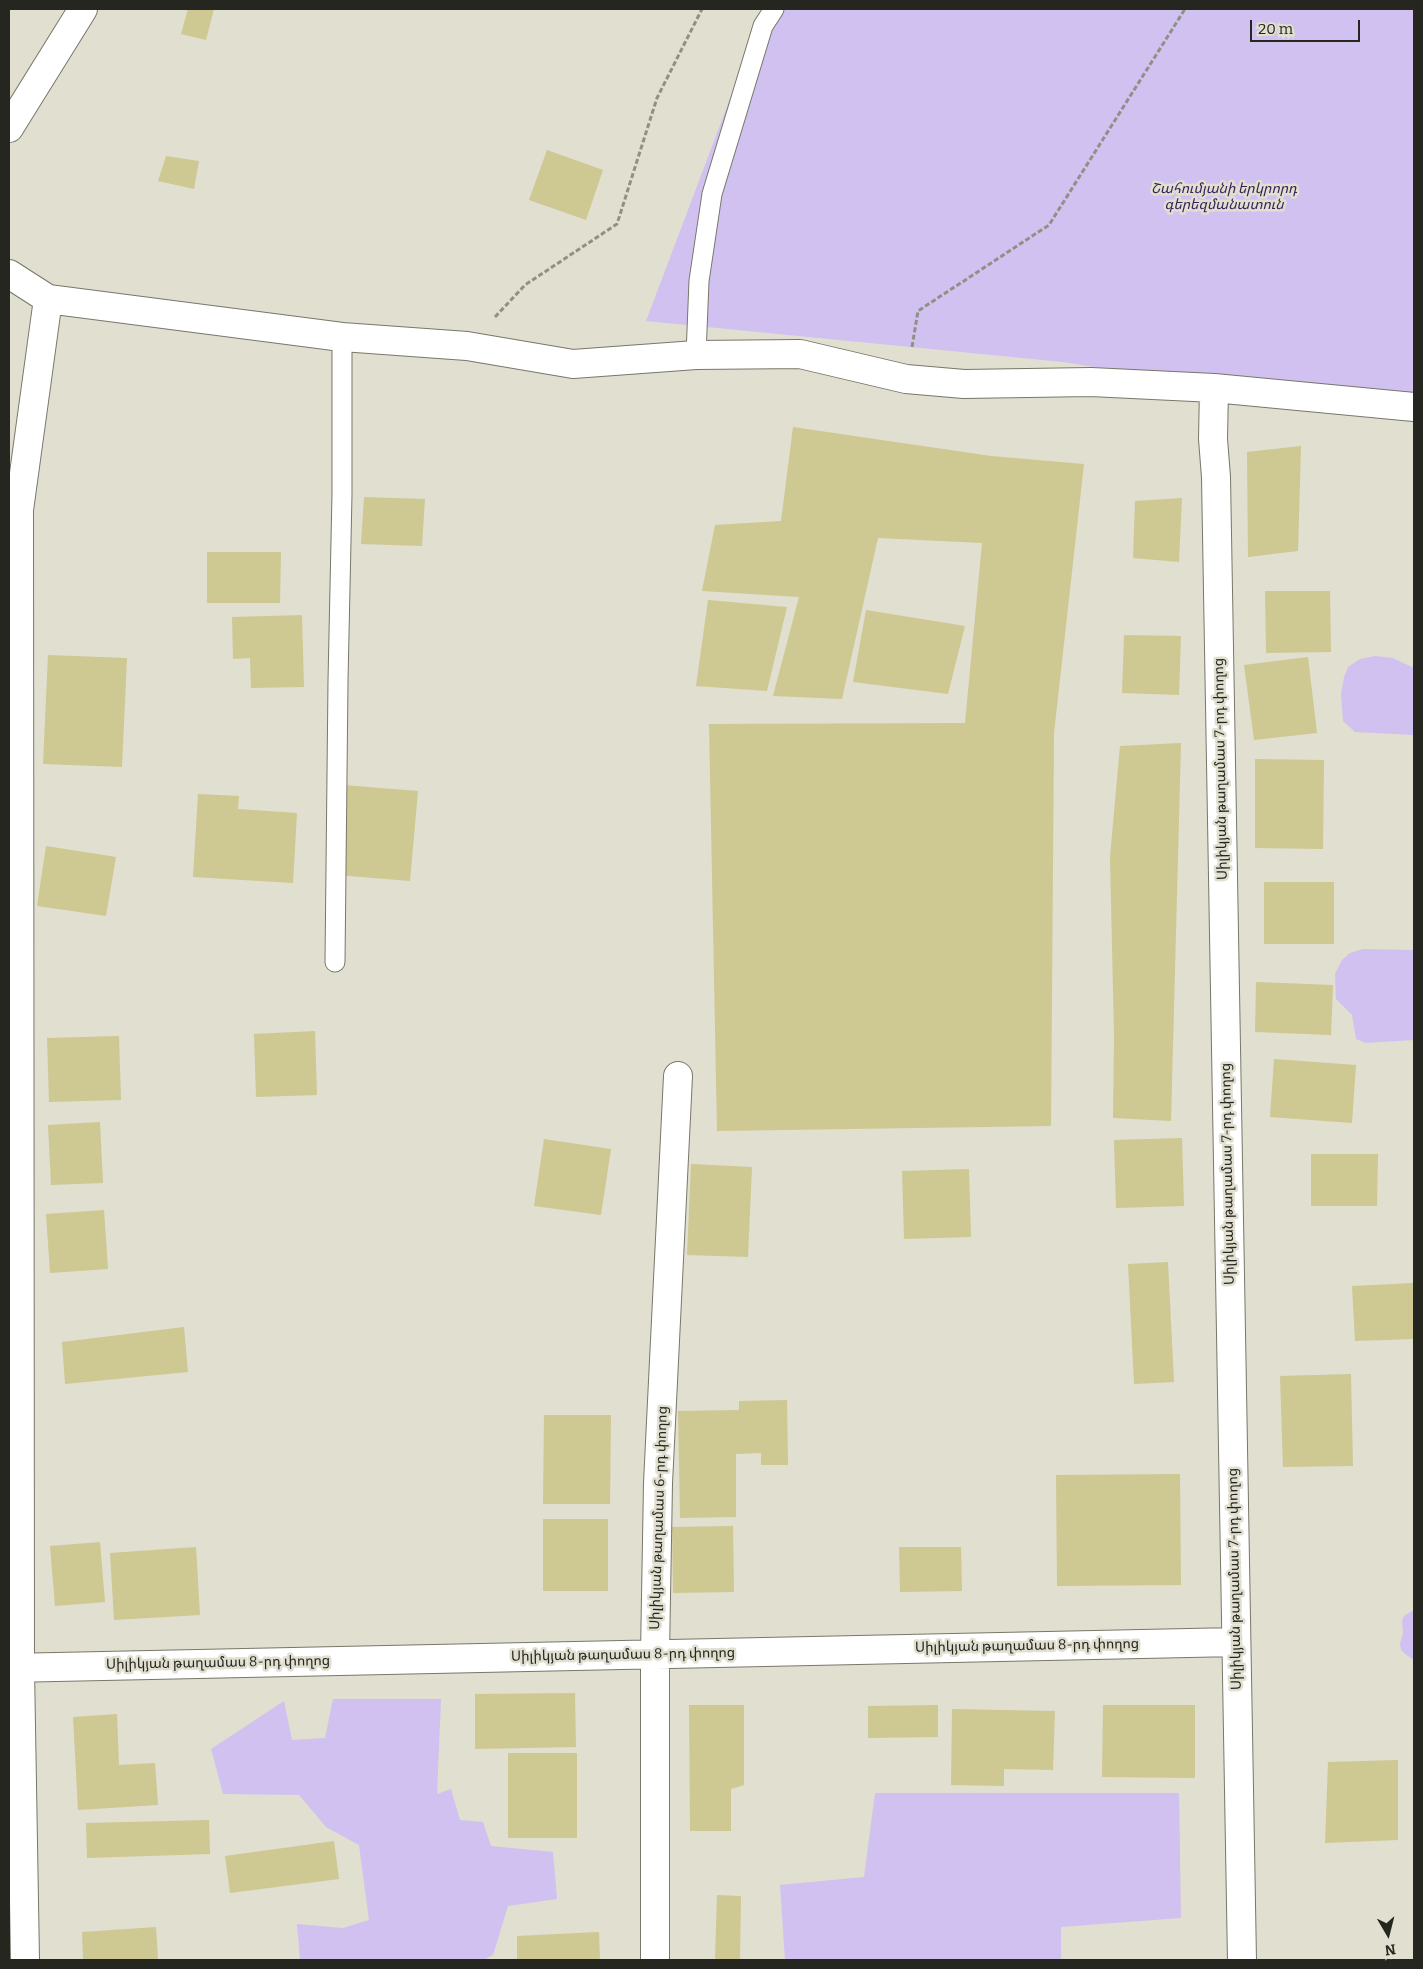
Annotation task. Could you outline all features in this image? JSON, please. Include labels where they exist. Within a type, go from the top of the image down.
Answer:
[{"type":"street","points":[[9,128],[83,9]]},
{"type":"street","points":[[9,274],[48,299],[342,337],[467,346],[573,364],[696,355],[800,354],[906,379],[964,384],[1091,382],[1214,388],[1414,407]]},
{"type":"street","points":[[25,1960],[14,1668],[19,510],[48,299]]},
{"type":"street","name":"Սիլիկյան թաղամաս 7-րդ փողոց","points":[[1214,388],[1213,439],[1216,477],[1242,1960]]},
{"type":"street","name":"Սիլիկյան թաղամաս 6-րդ փողոց","points":[[655,1960],[655,1654],[658,1484],[678,1076]]},
{"type":"street","name":"Սիլիկյան թաղամաս 8-րդ փողոց","points":[[14,1668],[1236,1642]]},
{"type":"lane","points":[[696,355],[699,281],[712,194],[763,26],[774,9]]},
{"type":"lane","points":[[335,962],[342,494],[342,337]]},
{"type":"path","points":[[467,346],[525,285],[617,224],[657,98],[702,9]]},
{"type":"path","points":[[906,379],[918,311],[1049,225],[1185,9]]},
{"type":"green space","name":"Շահումյանի երկրորդ գերեզմանատուն","points":[[764,9],[1414,9],[1414,418],[1063,362],[646,321]]},
{"type":"green space","points":[[1375,656],[1393,658],[1414,668],[1414,735],[1355,732],[1343,721],[1341,694],[1348,667],[1360,659]]},
{"type":"green space","points":[[1363,949],[1414,950],[1414,1040],[1366,1043],[1356,1039],[1352,1015],[1336,999],[1335,974],[1342,960],[1350,953]]},
{"type":"green space","points":[[1414,1610],[1414,1660],[1401,1650],[1400,1644],[1404,1616]]},
{"type":"green space","points":[[333,1699],[441,1699],[437,1794],[451,1789],[460,1820],[483,1822],[491,1846],[553,1852],[557,1899],[508,1906],[493,1955],[483,1960],[300,1960],[297,1924],[343,1928],[369,1920],[359,1845],[326,1827],[299,1795],[223,1794],[211,1749],[284,1701],[292,1740],[325,1738]]},
{"type":"green space","points":[[875,1793],[1179,1793],[1181,1918],[1061,1927],[1061,1960],[785,1960],[780,1885],[864,1877]]},
{"type":"building","points":[[188,9],[214,9],[206,40],[181,34]]},
{"type":"building","points":[[547,150],[603,170],[586,220],[529,200]]},
{"type":"building","points":[[166,156],[199,161],[194,189],[158,181]]},
{"type":"building","points":[[793,427],[991,456],[1084,464],[1054,733],[1051,1126],[717,1131],[709,724],[965,723],[982,543],[878,538],[842,699],[773,696],[799,597],[702,591],[715,525],[781,521]]},
{"type":"building","points":[[1301,446],[1298,551],[1248,557],[1247,452]]},
{"type":"building","points":[[364,497],[425,499],[422,546],[361,544]]},
{"type":"building","points":[[1182,498],[1179,562],[1133,558],[1135,501]]},
{"type":"building","points":[[207,552],[281,552],[280,603],[207,603]]},
{"type":"building","points":[[1265,591],[1330,591],[1331,652],[1266,653]]},
{"type":"building","points":[[708,600],[787,607],[767,691],[696,686]]},
{"type":"building","points":[[866,610],[965,626],[948,694],[853,682]]},
{"type":"building","points":[[302,615],[304,687],[251,688],[250,658],[233,659],[232,617]]},
{"type":"building","points":[[1124,635],[1181,636],[1179,695],[1122,693]]},
{"type":"building","points":[[48,655],[127,658],[122,767],[43,764]]},
{"type":"building","points":[[1308,657],[1317,733],[1254,740],[1244,665]]},
{"type":"building","points":[[1181,743],[1171,1121],[1113,1118],[1114,1035],[1110,857],[1120,746]]},
{"type":"building","points":[[1255,759],[1324,760],[1323,849],[1255,848]]},
{"type":"building","points":[[344,785],[418,791],[410,881],[337,875]]},
{"type":"building","points":[[198,794],[239,796],[238,809],[297,813],[293,883],[193,877]]},
{"type":"building","points":[[46,846],[116,857],[106,916],[37,906]]},
{"type":"building","points":[[1264,882],[1334,882],[1334,944],[1264,944]]},
{"type":"building","points":[[1256,982],[1333,985],[1331,1035],[1255,1032]]},
{"type":"building","points":[[315,1031],[317,1095],[256,1097],[254,1034]]},
{"type":"building","points":[[119,1036],[121,1100],[49,1102],[47,1038]]},
{"type":"building","points":[[1274,1059],[1356,1065],[1352,1123],[1270,1117]]},
{"type":"building","points":[[100,1122],[103,1183],[51,1185],[48,1125]]},
{"type":"building","points":[[1182,1138],[1184,1206],[1116,1208],[1114,1140]]},
{"type":"building","points":[[544,1139],[611,1149],[601,1215],[534,1206]]},
{"type":"building","points":[[1311,1154],[1378,1154],[1377,1206],[1311,1206]]},
{"type":"building","points":[[691,1164],[752,1167],[748,1257],[687,1255]]},
{"type":"building","points":[[969,1169],[971,1237],[904,1239],[902,1171]]},
{"type":"building","points":[[104,1210],[108,1269],[50,1273],[46,1214]]},
{"type":"building","points":[[1168,1262],[1174,1382],[1134,1384],[1128,1264]]},
{"type":"building","points":[[1414,1283],[1414,1339],[1355,1341],[1352,1286]]},
{"type":"building","points":[[184,1327],[188,1372],[65,1384],[62,1342]]},
{"type":"building","points":[[1351,1374],[1353,1466],[1283,1467],[1280,1376]]},
{"type":"building","points":[[787,1400],[788,1465],[761,1465],[761,1453],[736,1454],[736,1517],[680,1518],[678,1411],[739,1410],[739,1401]]},
{"type":"building","points":[[544,1415],[611,1415],[610,1504],[543,1504]]},
{"type":"building","points":[[1180,1474],[1181,1585],[1057,1586],[1056,1475]]},
{"type":"building","points":[[543,1519],[608,1519],[608,1591],[543,1591]]},
{"type":"building","points":[[733,1526],[734,1592],[673,1593],[672,1527]]},
{"type":"building","points":[[100,1542],[105,1602],[55,1606],[50,1546]]},
{"type":"building","points":[[196,1547],[200,1615],[114,1620],[110,1553]]},
{"type":"building","points":[[899,1547],[961,1547],[962,1591],[900,1592]]},
{"type":"building","points":[[575,1693],[576,1747],[475,1749],[475,1694]]},
{"type":"building","points":[[689,1705],[744,1705],[744,1785],[731,1789],[731,1831],[690,1831]]},
{"type":"building","points":[[938,1705],[938,1737],[868,1738],[868,1706]]},
{"type":"building","points":[[1103,1705],[1195,1705],[1195,1778],[1102,1777]]},
{"type":"building","points":[[952,1709],[1055,1711],[1053,1770],[1004,1769],[1004,1786],[951,1785]]},
{"type":"building","points":[[117,1714],[119,1765],[155,1763],[158,1805],[78,1810],[73,1717]]},
{"type":"building","points":[[508,1753],[577,1753],[577,1838],[508,1838]]},
{"type":"building","points":[[1398,1760],[1398,1840],[1325,1843],[1328,1762]]},
{"type":"building","points":[[209,1820],[210,1854],[87,1858],[86,1823]]},
{"type":"building","points":[[334,1841],[339,1879],[230,1893],[225,1856]]},
{"type":"building","points":[[717,1895],[741,1896],[740,1959],[715,1959]]},
{"type":"building","points":[[156,1927],[158,1960],[83,1960],[82,1932]]},
{"type":"building","points":[[599,1932],[600,1960],[517,1960],[517,1936]]}]
